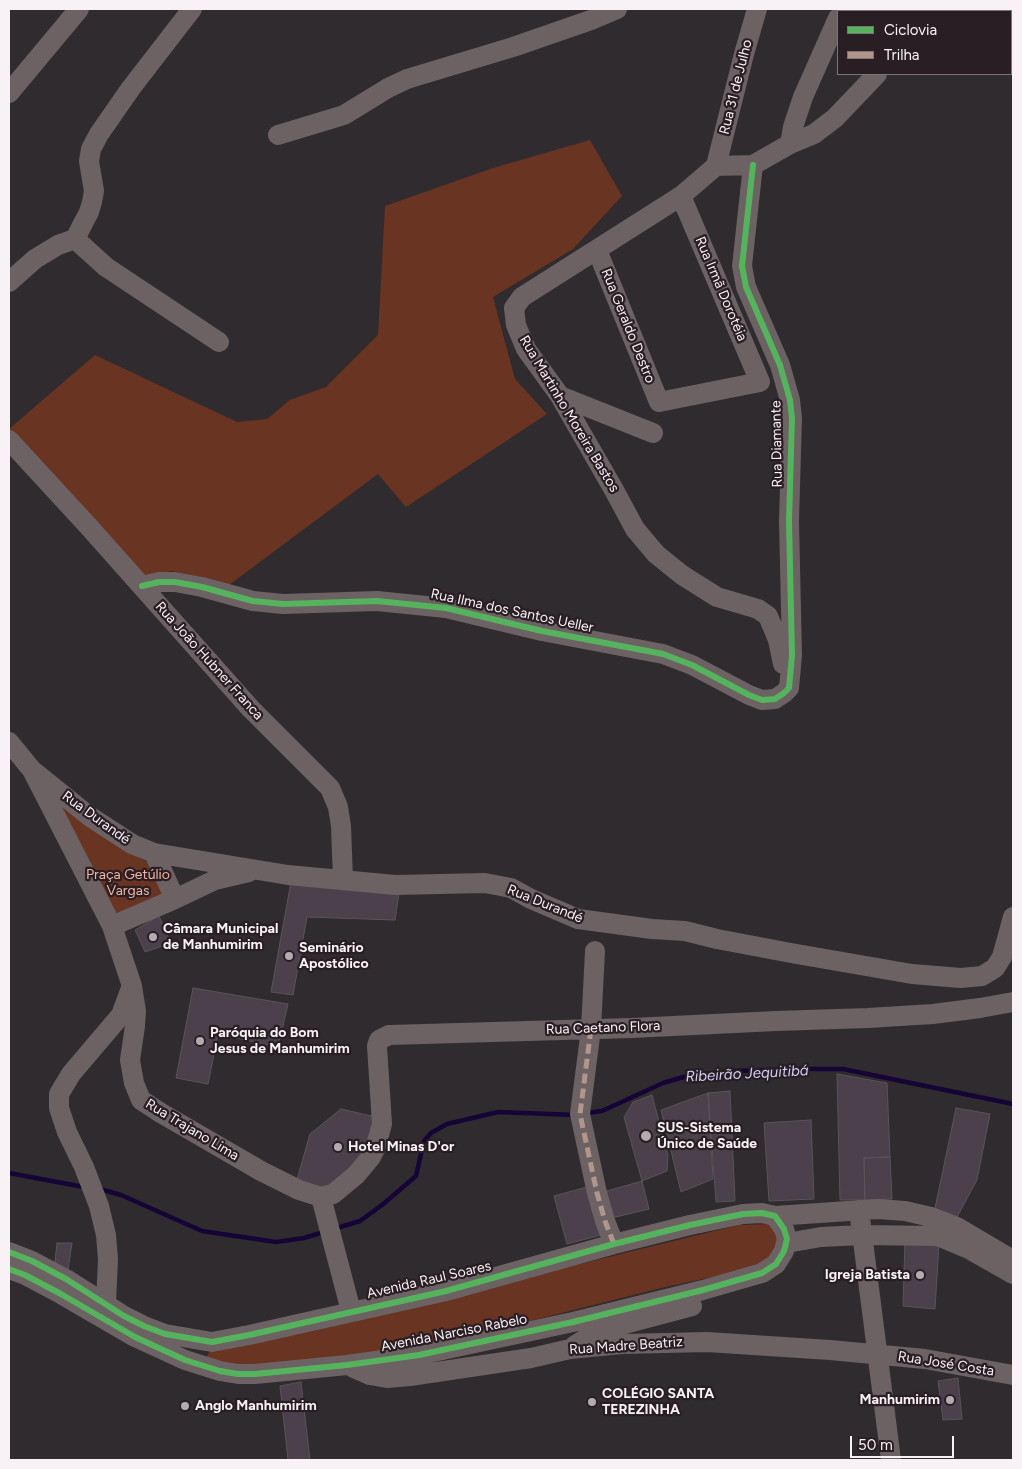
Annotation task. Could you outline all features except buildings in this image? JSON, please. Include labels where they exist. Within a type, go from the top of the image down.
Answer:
[{"type":"street","points":[[9,93],[79,9]]},
{"type":"street","points":[[9,282],[35,259],[58,245],[75,239],[92,202],[94,191],[89,161],[91,150],[99,134],[131,88],[192,9]]},
{"type":"street","points":[[278,135],[344,115],[406,79],[513,47],[617,9]]},
{"type":"street","name":"Rua 31 de Julho","points":[[716,166],[757,9]]},
{"type":"street","points":[[790,144],[793,127],[803,97],[836,28]]},
{"type":"street","points":[[716,166],[753,165],[790,144],[814,134],[836,118],[876,75]]},
{"type":"street","name":"Rua Diamante","points":[[753,165],[742,266],[746,287],[780,365],[790,400],[792,418],[789,520],[792,655],[789,688]]},
{"type":"street","name":"Rua Martinho Moreira Bastos","points":[[716,166],[681,196],[522,297],[514,308],[516,325],[526,349],[560,396],[635,530],[656,554],[717,597],[758,609],[768,616],[778,640],[789,688]]},
{"type":"street","name":"Rua Irmã Dorotéia","points":[[658,402],[760,382],[681,196]]},
{"type":"street","points":[[75,239],[106,266],[219,342]]},
{"type":"street","name":"Rua Geraldo Destro","points":[[597,250],[658,402]]},
{"type":"street","points":[[560,396],[653,433]]},
{"type":"street","name":"Rua João Hubner Franca","points":[[9,440],[251,709],[330,788],[338,806],[341,826],[343,879]]},
{"type":"street","name":"Rua Ilma dos Santos Ueller","points":[[142,586],[159,582],[175,582],[202,587],[253,601],[283,604],[377,601],[446,608],[542,631],[663,654],[692,665],[749,696],[762,700],[775,699],[789,688]]},
{"type":"street","points":[[9,742],[32,770]]},
{"type":"street","name":"Rua Durandé","points":[[32,770],[89,816],[127,842],[154,853],[256,870],[394,885],[485,883],[512,888],[531,899],[578,919],[652,929],[685,931],[717,939],[912,974],[961,978],[982,976],[995,968],[1002,957],[1013,917]]},
{"type":"street","name":"Rua Trajano Lima","points":[[32,770],[112,926],[132,986],[136,1011],[130,1060],[134,1082],[141,1100],[261,1171],[322,1202]]},
{"type":"street","points":[[154,853],[175,899]]},
{"type":"street","points":[[112,926],[215,880],[256,870]]},
{"type":"street","points":[[595,951],[591,1029],[580,1114],[597,1194],[614,1244]]},
{"type":"street","points":[[108,1313],[108,1249],[98,1206],[59,1108],[59,1094],[71,1074],[121,1015],[132,986]]},
{"type":"street","name":"Rua Caetano Flora","points":[[322,1202],[356,1175],[371,1158],[380,1138],[382,1124],[377,1046],[379,1040],[384,1036],[868,1018],[933,1014],[1013,1002]]},
{"type":"street","points":[[322,1202],[351,1312]]},
{"type":"street","name":"Avenida Raul Soares","points":[[108,1313],[124,1316],[165,1334],[212,1342],[454,1289],[614,1244],[706,1221],[743,1214],[769,1215],[891,1209],[929,1226],[949,1240],[1013,1274]]},
{"type":"street","points":[[859,1210],[879,1354],[891,1460]]},
{"type":"street","points":[[769,1215],[784,1229],[787,1243]]},
{"type":"street","name":"Avenida Raul Soares","points":[[787,1243],[821,1237],[862,1235],[929,1226],[957,1227],[1013,1260]]},
{"type":"street","name":"Avenida Narciso Rabelo","points":[[108,1313],[135,1337],[184,1360],[209,1368],[238,1374],[254,1374],[347,1365],[419,1355],[574,1322],[762,1273],[776,1264],[787,1243]]},
{"type":"street","points":[[9,1252],[32,1261],[108,1313]]},
{"type":"street","points":[[9,1269],[108,1313]]},
{"type":"street","points":[[570,1349],[598,1331],[704,1303],[725,1283]]},
{"type":"street","points":[[209,1368],[204,1360],[203,1352],[212,1342]]},
{"type":"street","name":"Rua Madre Beatriz","points":[[347,1365],[370,1375],[388,1378],[531,1358],[570,1349],[622,1344],[708,1342],[747,1343],[879,1354]]},
{"type":"street","name":"Rua José Costa","points":[[879,1354],[925,1359],[1013,1375]]},
{"type":"green space","points":[[590,140],[622,196],[573,249],[493,297],[515,379],[547,414],[406,507],[378,474],[229,585],[211,579],[171,571],[145,577],[9,445],[9,429],[95,355],[237,422],[267,419],[290,400],[326,387],[378,335],[385,206],[493,168]]},
{"type":"green space","name":"Praça Getúlio Vargas","points":[[45,787],[116,845],[147,862],[169,894],[117,920]]},
{"type":"green space","points":[[776,1224],[785,1245],[772,1264],[661,1288],[422,1347],[353,1358],[213,1367],[207,1356],[212,1347],[531,1276],[739,1225]]},
{"type":"waterway","name":"Ribeirão Jequitibá","points":[[586,1113],[602,1111],[663,1083],[687,1076],[732,1071],[810,1069],[843,1069],[1013,1104]]},
{"type":"waterway","name":"Ribeirão Jequitibá","points":[[334,1229],[360,1221],[416,1176],[424,1141],[431,1133],[447,1124],[498,1112],[576,1115]]},
{"type":"waterway","name":"Ribeirão Jequitibá","points":[[9,1173],[84,1187]]},
{"type":"waterway","name":"Ribeirão Jequitibá","points":[[100,1189],[121,1195],[202,1231],[276,1242],[304,1238],[324,1232]]},
{"type":"marked path","points":[[591,1029],[580,1114],[597,1193],[614,1244]]},
{"type":"cycle path","points":[[142,586],[159,582],[175,582],[202,587],[253,601],[283,604],[377,601],[446,608],[542,631],[663,654],[692,665],[762,700],[775,699],[784,693],[789,688],[792,655],[789,521],[792,418],[790,400],[780,365],[746,287],[742,266],[753,165]]},
{"type":"cycle path","points":[[9,1252],[32,1261],[66,1279],[124,1316],[144,1326],[165,1334],[212,1342],[446,1291],[614,1244],[743,1214],[762,1213],[775,1216],[784,1229],[787,1239],[784,1251],[776,1264],[762,1273],[703,1290],[573,1322],[419,1355],[347,1365],[255,1374],[220,1371],[185,1360],[135,1337],[61,1294],[25,1275],[9,1269]]},
{"type":"place","name":"Câmara Municipal de Manhumirim","points":[[153,937]]},
{"type":"place","name":"Seminário Apostólico","points":[[289,956]]},
{"type":"place","name":"Paróquia do Bom Jesus de Manhumirim","points":[[200,1041]]},
{"type":"place","name":"SUS-Sistema Único de Saúde","points":[[646,1136]]},
{"type":"place","name":"Hotel Minas D'or","points":[[338,1147]]},
{"type":"place","name":"Igreja Batista","points":[[920,1275]]},
{"type":"place","name":"Manhumirim","points":[[950,1400]]},
{"type":"place","name":"COLÉGIO SANTA TEREZINHA","points":[[592,1402]]},
{"type":"place","name":"Anglo Manhumirim","points":[[185,1406]]}]
